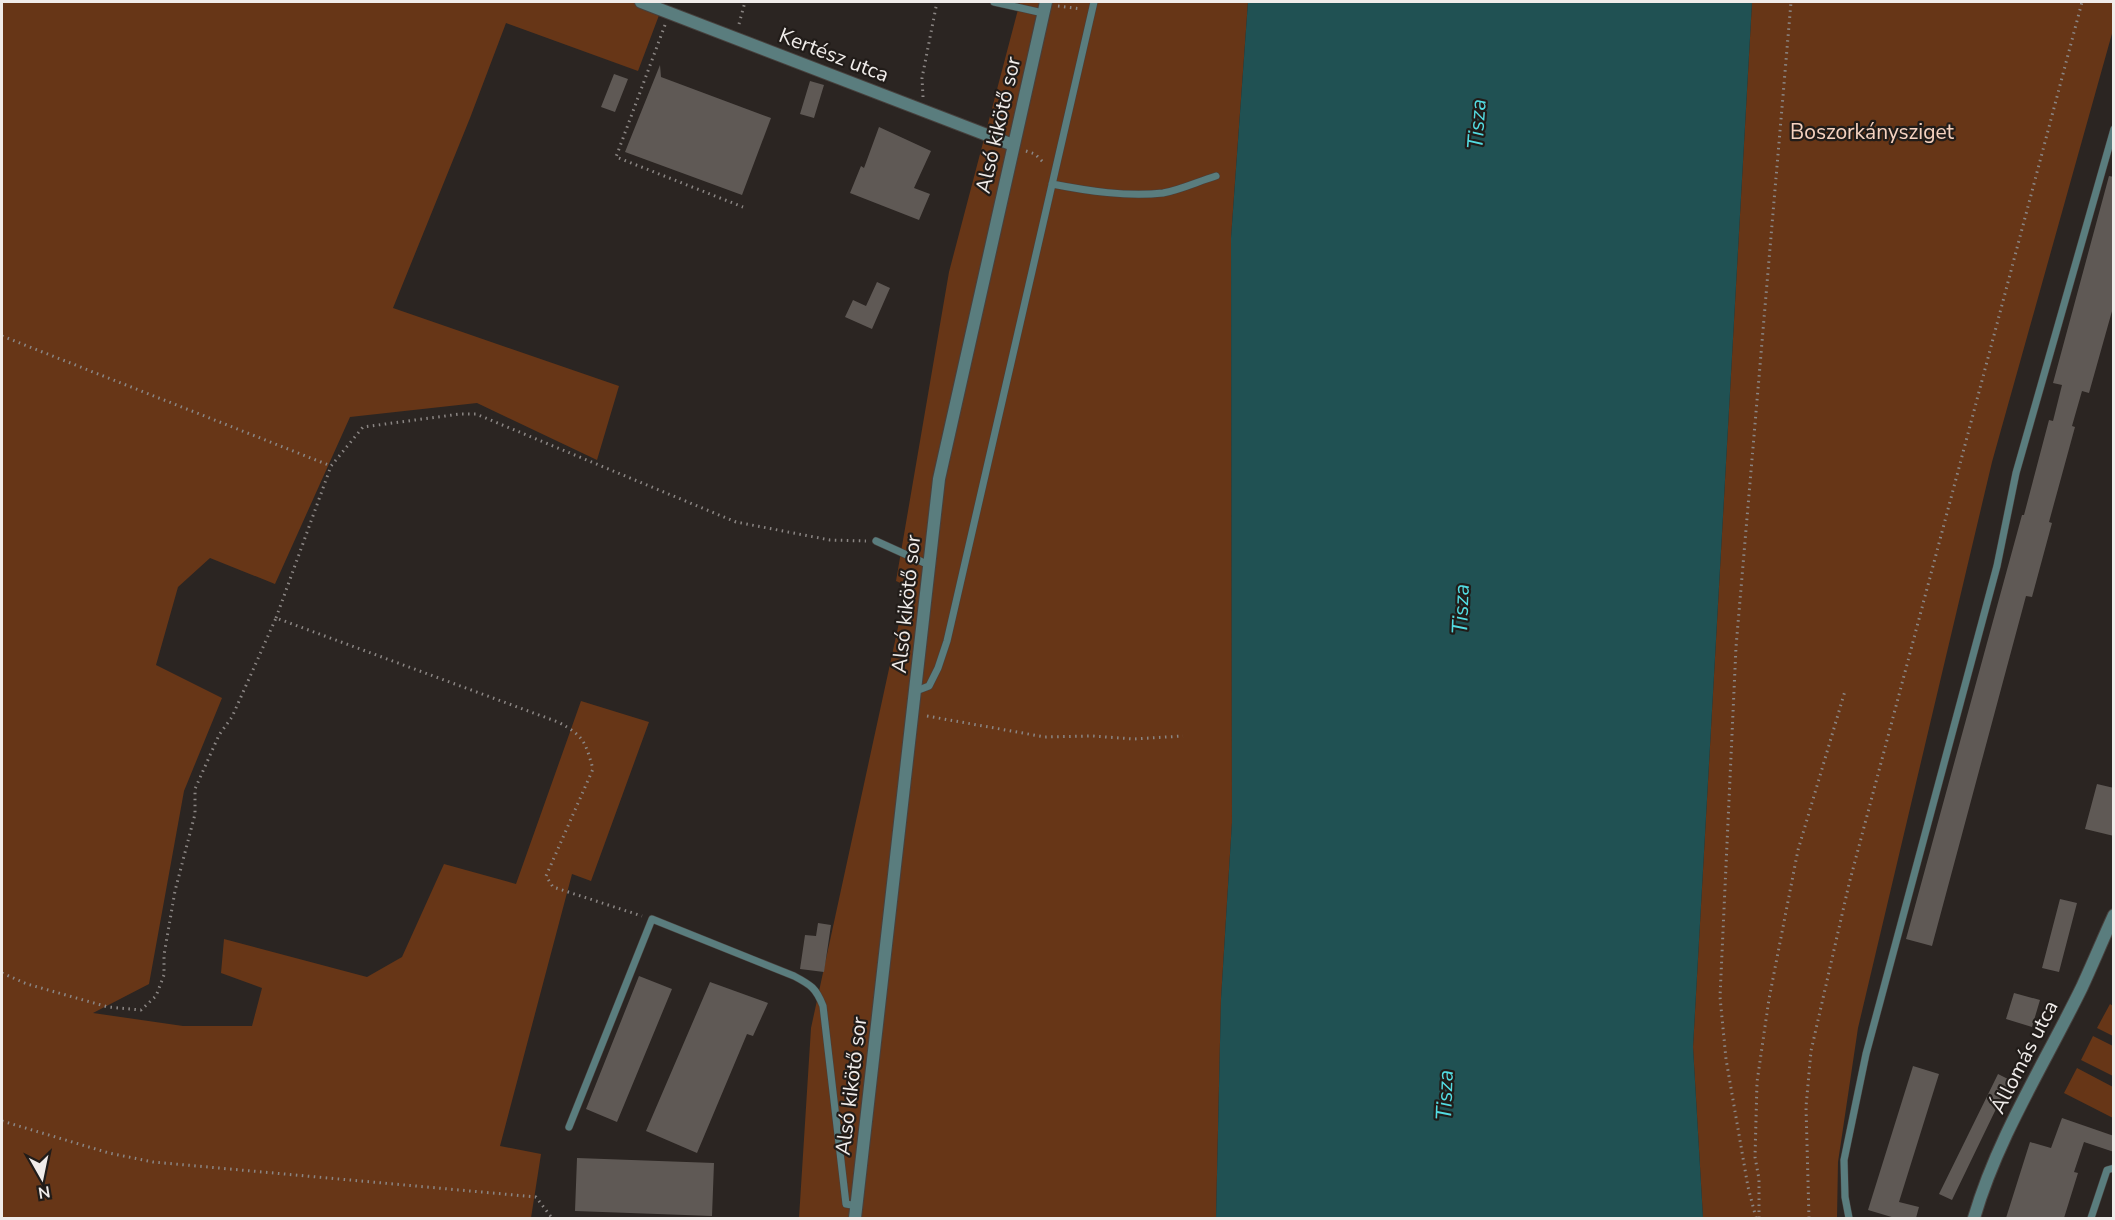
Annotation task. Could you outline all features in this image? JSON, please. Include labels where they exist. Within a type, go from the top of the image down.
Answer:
[{"type":"street","name":"Kertész utca","points":[[641,2],[1014,145]]},
{"type":"street","name":"Alsó kikötő sor","points":[[856,1212],[939,479],[1044,6]]},
{"type":"street","name":"Állomás utca","points":[[1974,1218],[1984,1184],[2014,1118],[2082,986],[2114,915]]},
{"type":"lane","points":[[994,2],[1044,6]]},
{"type":"lane","points":[[916,691],[929,686],[947,641],[1094,2]]},
{"type":"lane","points":[[1849,1218],[1845,1197],[1844,1160],[1866,1053],[1996,566],[2016,473],[2114,129]]},
{"type":"lane","points":[[1052,184],[1132,194],[1165,192],[1216,176]]},
{"type":"lane","points":[[876,541],[929,565]]},
{"type":"lane","points":[[569,1126],[652,919],[794,976],[809,983],[818,992],[823,1006],[846,1204],[856,1212]]},
{"type":"lane","points":[[2091,1218],[2107,1170],[2114,1168]]},
{"type":"path","points":[[735,38],[745,2]]},
{"type":"path","points":[[924,111],[922,78],[937,2]]},
{"type":"path","points":[[1758,1218],[1749,1187],[1726,1059],[1720,997],[1736,647],[1791,2]]},
{"type":"path","points":[[1809,1218],[1806,1107],[1811,1051],[1822,996],[1852,872],[2082,2]]},
{"type":"path","points":[[1044,6],[1092,10]]},
{"type":"path","points":[[670,13],[616,157],[743,207]]},
{"type":"path","points":[[1014,145],[1035,154],[1054,174]]},
{"type":"path","points":[[2,336],[331,466]]},
{"type":"path","points":[[2,973],[27,984],[108,1007],[141,1010],[156,996],[164,975],[164,955],[175,891],[195,814],[195,789],[219,735],[232,717],[276,618],[331,466],[363,427],[460,414],[476,414],[736,522],[830,540],[876,541]]},
{"type":"path","points":[[276,618],[558,722],[579,733],[593,769],[546,876],[553,887],[652,919]]},
{"type":"path","points":[[1758,1218],[1759,1179],[1755,1158],[1757,1082],[1769,999],[1798,850],[1845,691]]},
{"type":"path","points":[[913,714],[1045,737],[1094,736],[1133,739],[1184,736]]},
{"type":"path","points":[[2,1121],[109,1153],[153,1162],[536,1197],[552,1218]]},
{"type":"green space","points":[[2,2],[664,2],[638,71],[506,23],[393,308],[619,386],[597,460],[477,403],[350,417],[275,584],[210,558],[178,587],[156,665],[222,698],[184,791],[149,984],[93,1013],[183,1026],[252,1026],[262,988],[221,973],[224,939],[367,977],[402,957],[444,864],[516,884],[581,701],[649,722],[591,881],[572,874],[500,1146],[541,1154],[531,1218],[2,1218]]},
{"type":"green space","points":[[1020,2],[1248,2],[1231,238],[1232,822],[1221,999],[1216,1218],[799,1218],[811,1028],[907,586],[896,581],[949,272]]},
{"type":"green space","name":"Boszorkánysziget","points":[[1752,2],[2113,2],[2113,30],[1992,462],[1858,1028],[1838,1162],[1837,1218],[1703,1218],[1693,1047]]},
{"type":"green space","points":[[2110,1004],[2113,1006],[2113,1036],[2097,1028]]},
{"type":"green space","points":[[2093,1036],[2113,1046],[2113,1076],[2081,1060]]},
{"type":"green space","points":[[2077,1068],[2113,1087],[2113,1118],[2064,1093]]},
{"type":"water","name":"Tisza","points":[[1248,2],[1752,2],[1693,1047],[1703,1218],[1216,1218],[1221,999],[1232,822],[1231,238]]},
{"type":"building","points":[[660,65],[661,77],[771,118],[742,195],[625,152]]},
{"type":"building","points":[[614,74],[628,79],[615,112],[601,107]]},
{"type":"building","points":[[810,81],[824,85],[814,118],[800,114]]},
{"type":"building","points":[[879,127],[931,151],[914,188],[930,194],[919,220],[850,193],[861,166],[864,168]]},
{"type":"building","points":[[2109,176],[2114,177],[2114,304],[2089,393],[2082,391],[2072,426],[2075,427],[2049,522],[2052,523],[2032,597],[2026,596],[1932,946],[1906,939],[2022,515],[2024,515],[2049,420],[2053,421],[2062,385],[2053,383]]},
{"type":"building","points":[[877,282],[890,288],[872,329],[845,317],[853,300],[866,306]]},
{"type":"building","points":[[2097,784],[2114,788],[2114,836],[2085,829]]},
{"type":"building","points":[[2060,899],[2077,903],[2059,972],[2042,968]]},
{"type":"building","points":[[818,923],[831,925],[824,972],[800,969],[805,935],[816,936]]},
{"type":"building","points":[[639,976],[672,989],[617,1122],[586,1109]]},
{"type":"building","points":[[710,982],[768,1003],[753,1036],[747,1034],[697,1153],[646,1131]]},
{"type":"building","points":[[2014,993],[2040,1000],[2032,1027],[2006,1019]]},
{"type":"building","points":[[1913,1066],[1939,1074],[1899,1202],[1919,1207],[1916,1218],[1895,1218],[1868,1210]]},
{"type":"building","points":[[1998,1074],[2010,1080],[1952,1200],[1939,1194]]},
{"type":"building","points":[[2062,1118],[2114,1136],[2114,1152],[2084,1142],[2074,1172],[2078,1173],[2064,1218],[2006,1218],[2030,1142],[2051,1148]]},
{"type":"building","points":[[577,1158],[714,1163],[712,1216],[575,1211]]}]
